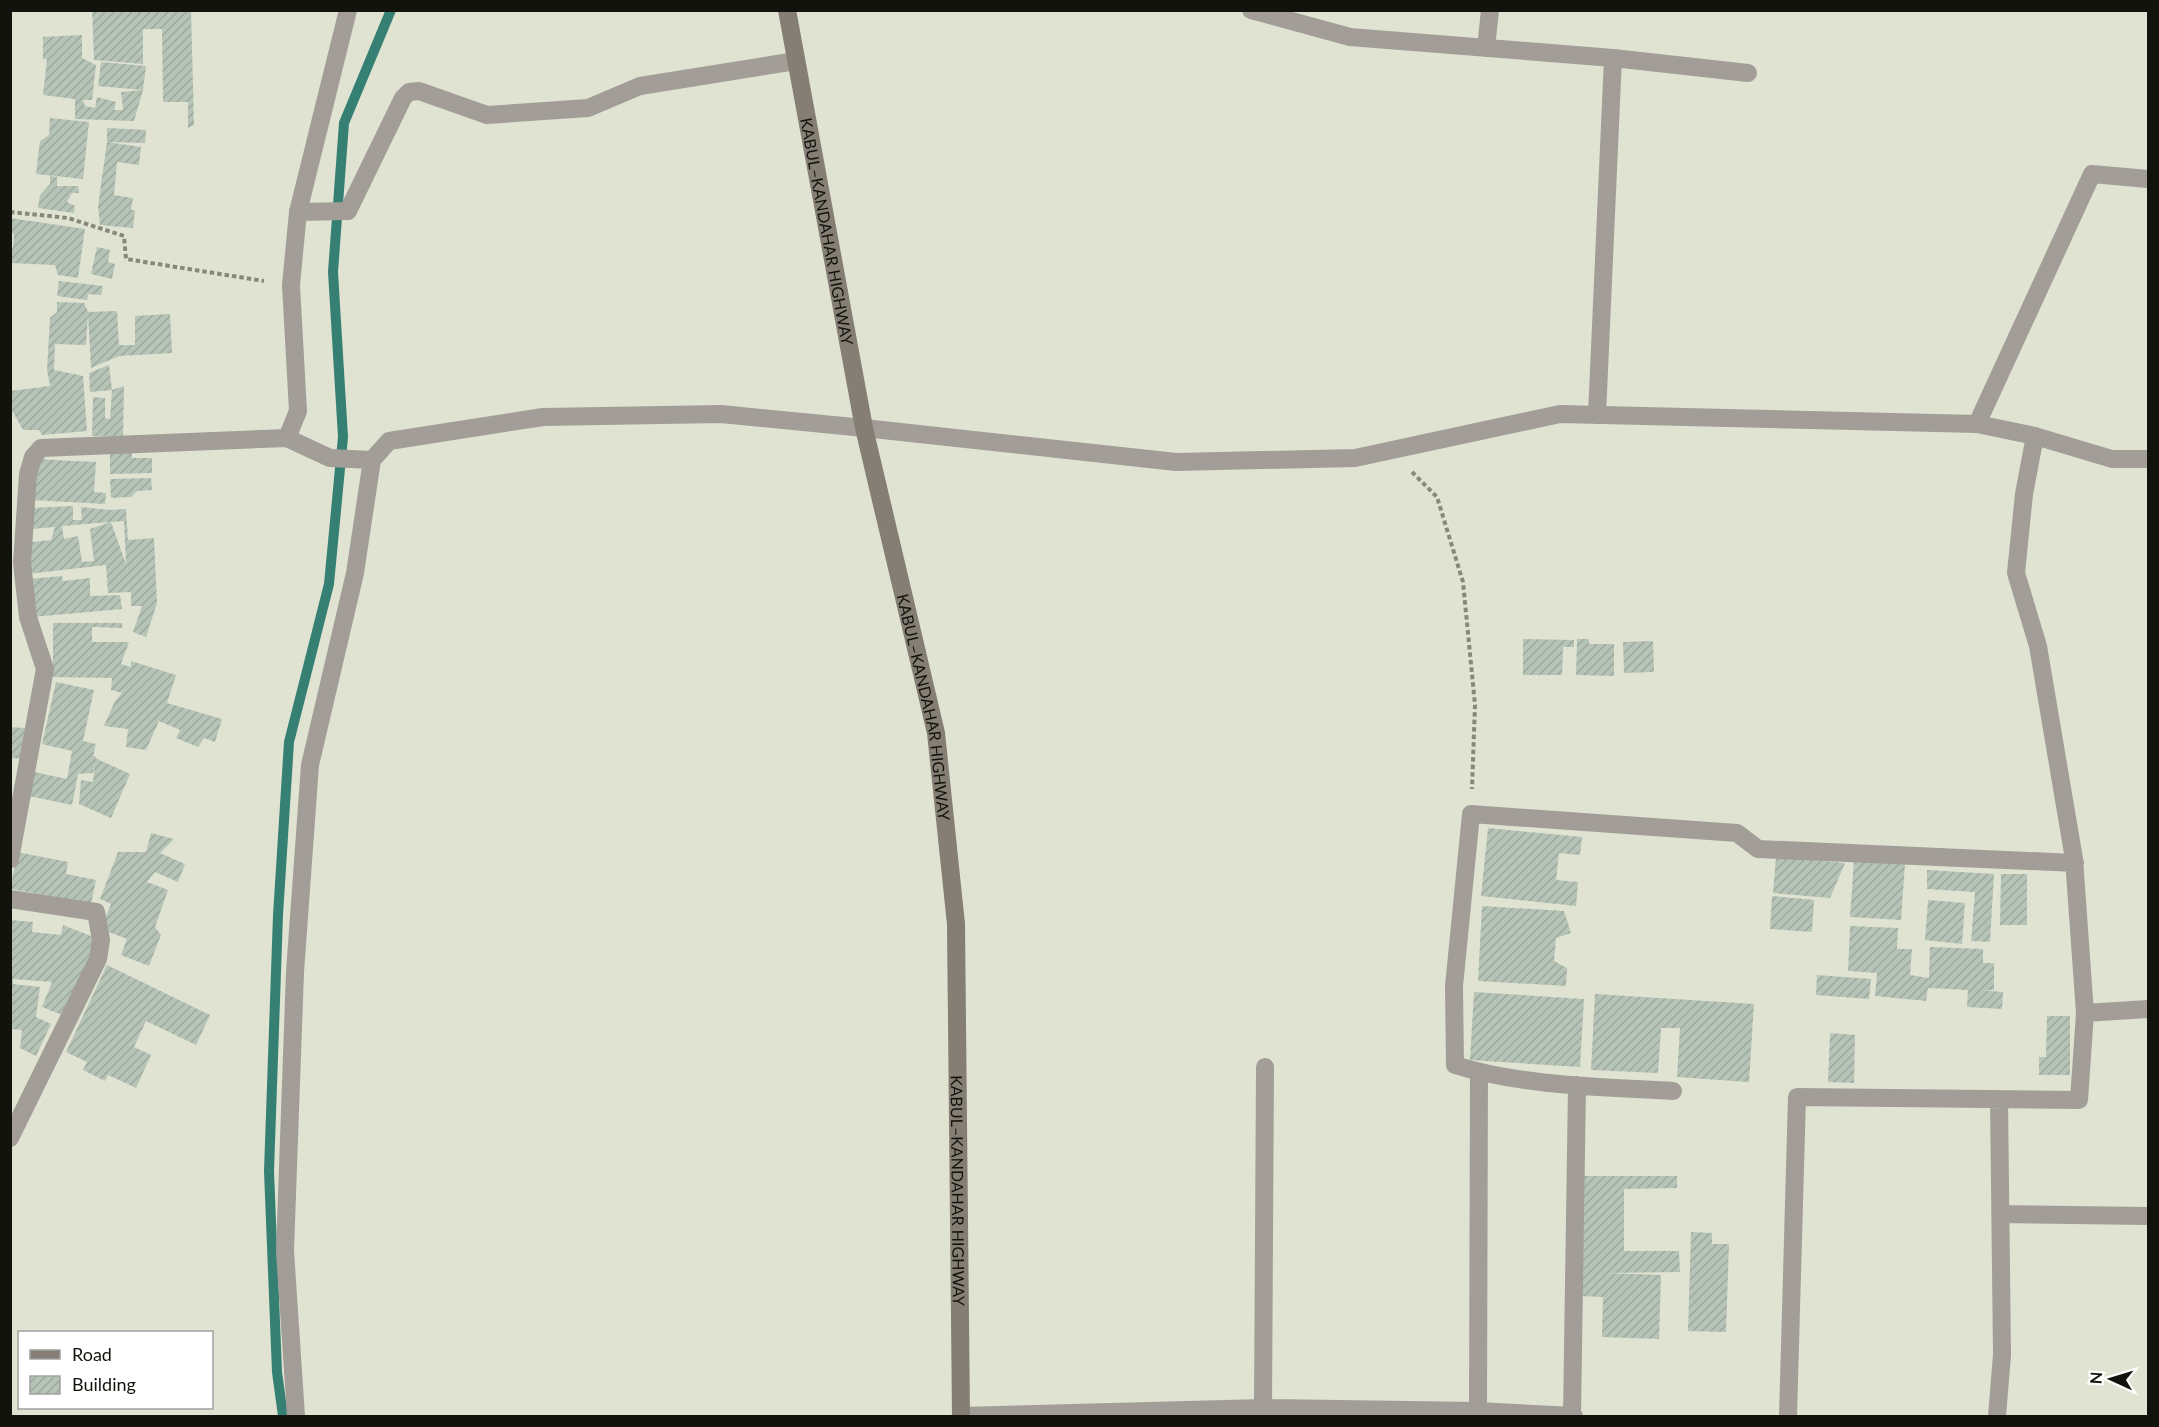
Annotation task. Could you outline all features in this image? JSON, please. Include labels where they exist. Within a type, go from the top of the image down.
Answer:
[{"type":"main road","name":"KABUL–KANDAHAR HIGHWAY","points":[[786,10],[864,428],[936,733],[954,913],[961,1416]]},
{"type":"street","points":[[287,438],[298,411],[291,285],[298,212],[348,10]]},
{"type":"street","points":[[1251,10],[1350,37],[1613,58],[1748,73]]},
{"type":"street","points":[[1486,48],[1490,10]]},
{"type":"street","points":[[1597,415],[1613,58]]},
{"type":"street","points":[[298,212],[348,211],[403,98],[409,92],[419,91],[487,115],[588,108],[640,86],[796,61]]},
{"type":"street","points":[[1977,424],[2092,174],[2148,179]]},
{"type":"street","points":[[296,1416],[285,1251],[295,972],[310,765],[355,573],[372,460],[389,441],[543,417],[721,414],[1176,462],[1354,458],[1560,414],[1977,424],[2035,436],[2112,459],[2148,459]]},
{"type":"street","points":[[1788,1416],[1797,1097],[2079,1100],[2085,1013],[2075,862],[2038,646],[2016,573],[2024,494],[2035,436]]},
{"type":"street","points":[[10,859],[45,669],[28,617],[22,563],[19,474],[41,448],[287,438],[330,458],[372,460]]},
{"type":"street","points":[[1673,1091],[1576,1085],[1479,1073],[1455,1065],[1454,986],[1471,814],[1737,833],[1758,849],[2075,862]]},
{"type":"street","points":[[10,899],[96,912],[101,940],[98,959],[10,1138]]},
{"type":"street","points":[[2085,1013],[2148,1009]]},
{"type":"street","points":[[1263,1408],[1265,1067]]},
{"type":"street","points":[[1478,1411],[1479,1073]]},
{"type":"street","points":[[961,1416],[1263,1408],[1478,1411],[1572,1416],[1576,1085]]},
{"type":"street","points":[[1997,1416],[2002,1355],[1999,1099]]},
{"type":"street","points":[[2001,1214],[2148,1216]]},
{"type":"path","points":[[10,212],[68,218],[124,236],[126,259],[291,285]]},
{"type":"path","points":[[1390,450],[1437,497],[1463,582],[1475,705],[1471,814]]},
{"type":"building","points":[[92,10],[191,10],[194,125],[188,128],[188,102],[163,102],[162,29],[143,29],[143,64],[94,60]]},
{"type":"building","points":[[82,35],[82,58],[96,65],[92,100],[83,100],[85,106],[95,108],[97,97],[116,102],[114,110],[123,110],[121,92],[143,90],[134,121],[75,119],[75,99],[43,95],[47,59],[43,59],[43,37]]},
{"type":"building","points":[[101,62],[146,66],[143,90],[98,86]]},
{"type":"building","points":[[50,118],[89,122],[83,179],[36,174],[40,141],[49,135]]},
{"type":"building","points":[[107,128],[146,130],[145,143],[107,142]]},
{"type":"building","points":[[107,142],[141,147],[139,165],[117,162],[114,195],[133,198],[131,210],[135,210],[133,228],[100,225],[98,206]]},
{"type":"building","points":[[50,176],[57,177],[57,186],[78,186],[79,193],[72,193],[67,202],[75,206],[74,213],[38,208],[40,195],[50,184]]},
{"type":"building","points":[[10,218],[85,229],[78,278],[58,275],[55,265],[10,263],[10,248],[13,248],[14,234],[10,233]]},
{"type":"building","points":[[97,247],[110,250],[108,262],[115,264],[112,279],[91,274]]},
{"type":"building","points":[[59,281],[103,286],[101,295],[88,294],[87,300],[57,296]]},
{"type":"building","points":[[57,302],[84,303],[88,312],[117,311],[119,345],[135,345],[135,316],[170,314],[172,353],[119,356],[91,368],[88,314],[86,345],[55,344],[54,370],[83,376],[87,431],[42,435],[39,430],[23,430],[10,407],[10,391],[50,386],[47,370],[50,318],[57,312]]},
{"type":"building","points":[[109,365],[112,390],[90,392],[89,373]]},
{"type":"building","points":[[124,386],[123,436],[92,436],[93,397],[105,398],[105,418],[110,419],[112,390]]},
{"type":"building","points":[[110,451],[132,451],[132,458],[152,458],[152,473],[110,474]]},
{"type":"building","points":[[35,459],[96,462],[94,492],[106,493],[105,504],[32,500]]},
{"type":"building","points":[[151,478],[152,490],[137,491],[131,497],[111,498],[110,479]]},
{"type":"building","points":[[73,506],[73,520],[82,520],[81,507],[126,509],[128,540],[154,538],[157,603],[146,637],[133,632],[142,606],[131,606],[131,592],[108,593],[106,565],[27,574],[24,543],[51,540],[55,527],[32,529],[31,508]],"holes":[[[124,521],[126,564],[111,522]],[[111,522],[90,529],[94,561],[82,562],[78,536],[64,539],[62,526]]]},
{"type":"building","points":[[62,576],[63,581],[90,578],[90,596],[120,595],[122,609],[32,617],[29,579]]},
{"type":"building","points":[[53,623],[122,623],[122,628],[92,627],[92,642],[129,642],[121,664],[131,667],[131,661],[176,675],[167,703],[222,719],[215,742],[204,738],[198,747],[176,738],[180,730],[159,721],[146,750],[126,747],[128,729],[104,726],[115,701],[122,693],[111,690],[112,678],[53,677]]},
{"type":"building","points":[[1523,639],[1574,640],[1574,647],[1563,647],[1562,675],[1523,675]]},
{"type":"building","points":[[1577,639],[1589,639],[1589,644],[1614,644],[1614,676],[1576,675]]},
{"type":"building","points":[[1653,641],[1654,672],[1624,673],[1623,642]]},
{"type":"building","points":[[56,682],[94,690],[83,741],[96,744],[93,756],[96,756],[95,758],[130,774],[111,818],[79,804],[81,780],[93,782],[95,762],[93,773],[78,774],[72,805],[29,796],[34,772],[67,779],[72,751],[42,744]]},
{"type":"building","points":[[10,727],[25,728],[23,759],[10,758]]},
{"type":"building","points":[[1488,828],[1582,837],[1580,855],[1559,853],[1556,880],[1578,882],[1576,906],[1481,896]]},
{"type":"building","points":[[151,833],[174,839],[160,853],[185,864],[178,882],[155,872],[147,882],[168,890],[155,927],[161,935],[149,966],[121,955],[127,939],[101,929],[111,904],[100,899],[118,852],[146,852]]},
{"type":"building","points":[[17,852],[68,862],[66,874],[96,880],[91,904],[12,889],[10,891]]},
{"type":"building","points":[[1776,857],[1845,863],[1830,898],[1773,893]]},
{"type":"building","points":[[1854,860],[1905,863],[1901,920],[1850,917]]},
{"type":"building","points":[[1927,870],[1994,874],[1990,942],[1971,941],[1975,892],[1927,889]]},
{"type":"building","points":[[2001,874],[2027,874],[2027,925],[2000,925]]},
{"type":"building","points":[[1772,896],[1814,900],[1812,932],[1770,929]]},
{"type":"building","points":[[1928,900],[1965,903],[1962,944],[1925,940]]},
{"type":"building","points":[[1482,906],[1564,911],[1571,933],[1556,938],[1554,961],[1567,968],[1566,986],[1478,981]]},
{"type":"building","points":[[10,920],[33,922],[32,932],[61,935],[63,925],[101,940],[70,1018],[42,1007],[52,982],[13,979],[13,984],[40,987],[36,1017],[51,1024],[36,1056],[20,1048],[22,1030],[10,1029]]},
{"type":"building","points":[[1850,926],[1898,928],[1897,949],[1912,949],[1910,975],[1929,978],[1930,947],[1983,949],[1983,963],[1994,963],[1994,990],[1982,990],[2003,992],[2002,1009],[1967,1007],[1968,990],[1928,988],[1926,1001],[1875,996],[1877,973],[1848,971]]},
{"type":"building","points":[[107,965],[210,1015],[196,1045],[146,1021],[134,1047],[151,1055],[136,1088],[108,1075],[105,1081],[83,1070],[87,1062],[66,1052]]},
{"type":"building","points":[[1817,975],[1871,979],[1869,999],[1816,995]]},
{"type":"building","points":[[1474,992],[1584,999],[1580,1067],[1470,1060]]},
{"type":"building","points":[[1595,994],[1754,1004],[1749,1082],[1677,1077],[1680,1028],[1661,1028],[1658,1073],[1591,1070]]},
{"type":"building","points":[[2047,1016],[2070,1016],[2070,1075],[2039,1075],[2039,1057],[2046,1057]]},
{"type":"building","points":[[1830,1033],[1855,1035],[1854,1083],[1828,1082]]},
{"type":"building","points":[[1582,1176],[1677,1176],[1677,1188],[1624,1189],[1624,1251],[1679,1251],[1680,1272],[1604,1273],[1661,1275],[1659,1339],[1602,1337],[1603,1297],[1580,1296]]},
{"type":"building","points":[[1691,1232],[1712,1233],[1712,1244],[1729,1244],[1726,1332],[1688,1331]]},
{"type":"waterway","points":[[283,1416],[277,1372],[269,1171],[278,915],[289,742],[329,584],[343,437],[333,272],[344,123],[391,10]]}]
